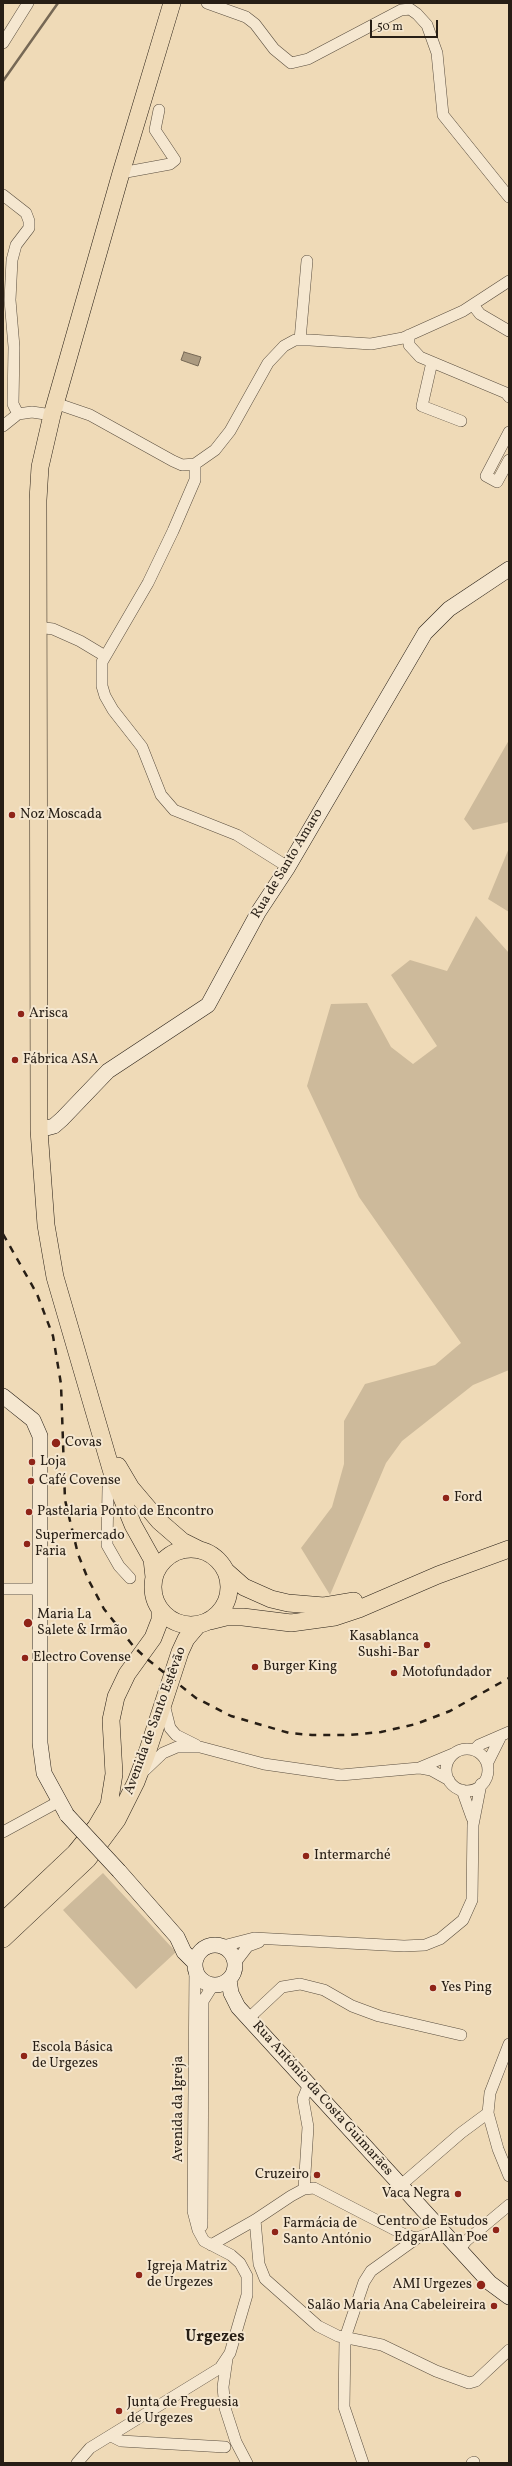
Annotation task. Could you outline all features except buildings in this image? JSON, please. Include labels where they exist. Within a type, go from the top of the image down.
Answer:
[{"type":"main road","points":[[172,3],[121,173],[54,409],[40,466],[38,500],[39,1130],[46,1225],[50,1254],[113,1476],[133,1525],[152,1559],[155,1599],[160,1609],[176,1623],[203,1623],[226,1617],[243,1617],[291,1623],[319,1620],[359,1609],[418,1583],[509,1549]]},
{"type":"main road","name":"Rua de Santo Amaro","points":[[39,1130],[54,1126],[93,1085],[125,1059],[208,1006],[259,911],[288,867],[425,633],[449,609],[509,569]]},
{"type":"main road","points":[[3,1396],[33,1420],[40,1436],[40,1743],[44,1773],[58,1802],[67,1815],[177,1937],[184,1952],[195,1965],[200,1980],[220,1984],[235,1969],[233,1956],[223,1946],[217,1945],[204,1948],[177,1937]]},
{"type":"main road","points":[[97,1420],[120,1468],[144,1505],[182,1541],[202,1550],[221,1563],[227,1572],[244,1586],[271,1599],[306,1606],[341,1604],[418,1583]]},
{"type":"main road","points":[[154,1577],[160,1566],[173,1554],[190,1549],[202,1550]]},
{"type":"main road","points":[[203,1623],[219,1614],[229,1594],[227,1572]]},
{"type":"main road","name":"Avenida de Santo Estêvão","points":[[3,1921],[75,1853],[96,1827],[109,1805],[114,1774],[111,1720],[116,1697],[127,1674],[153,1638],[160,1620],[160,1609]]},
{"type":"main road","name":"Avenida de Santo Estêvão","points":[[3,1939],[88,1859],[117,1820],[136,1782],[180,1652],[186,1639],[203,1623]]},
{"type":"main road","points":[[195,1965],[204,1948]]},
{"type":"main road","name":"Rua António da Costa Guimarães","points":[[220,1984],[238,2007],[459,2250],[490,2283],[509,2297]]},
{"type":"street","points":[[3,43],[28,3]]},
{"type":"street","points":[[207,3],[246,17],[255,24],[274,49],[291,63],[308,59],[401,10],[410,9],[427,25],[433,39],[437,53],[440,104],[443,115],[509,197]]},
{"type":"street","points":[[121,173],[170,164],[174,160],[155,130],[159,110]]},
{"type":"street","points":[[3,195],[26,213],[29,221],[29,228],[16,245],[12,260],[10,300],[14,347],[13,404],[18,414]]},
{"type":"street","points":[[300,340],[307,261]]},
{"type":"street","points":[[3,426],[18,414],[54,409],[90,415],[173,462],[182,465],[195,464],[215,450],[230,431],[268,363],[284,346],[300,340],[371,344],[385,343],[409,335],[473,305],[509,281]]},
{"type":"street","points":[[473,305],[480,314],[509,331]]},
{"type":"street","points":[[409,335],[409,345],[413,353],[506,393],[509,397]]},
{"type":"street","points":[[432,362],[422,406],[461,421]]},
{"type":"street","points":[[509,432],[486,476],[497,482],[509,460]]},
{"type":"street","points":[[195,464],[195,480],[173,531],[148,583],[105,656],[101,672],[105,696],[142,747],[155,782],[168,803],[179,813],[237,835],[288,867]]},
{"type":"street","points":[[38,627],[53,629],[80,641],[105,656]]},
{"type":"street","points":[[113,1476],[108,1488],[107,1545],[119,1566],[130,1578]]},
{"type":"street","points":[[3,1589],[40,1589]]},
{"type":"street","points":[[164,1700],[166,1721],[176,1735],[200,1747],[264,1764],[324,1774],[369,1774],[419,1768],[467,1749],[474,1750],[479,1753],[487,1764]]},
{"type":"street","points":[[474,1750],[479,1745],[504,1735]]},
{"type":"street","points":[[223,1946],[254,1938],[404,1946],[425,1945],[440,1939],[463,1920],[470,1905],[473,1886],[473,1825],[481,1784],[487,1774],[487,1764],[504,1735]]},
{"type":"street","points":[[136,1782],[146,1768],[163,1753],[177,1747],[200,1747]]},
{"type":"street","points":[[449,1780],[447,1764],[455,1753]]},
{"type":"street","points":[[419,1768],[431,1770],[449,1780],[462,1790],[469,1805],[473,1825]]},
{"type":"street","points":[[462,1790],[469,1790],[481,1784]]},
{"type":"street","points":[[3,1832],[58,1802]]},
{"type":"street","points":[[235,1963],[248,1946],[277,1940]]},
{"type":"street","name":"Avenida da Igreja","points":[[195,1965],[193,2211],[204,2241],[231,2255],[240,2263],[248,2281]]},
{"type":"street","name":"Avenida da Igreja","points":[[211,2245],[203,2228],[201,2213],[203,2001],[220,1984]]},
{"type":"street","points":[[249,2018],[282,1988],[300,1984],[324,1990],[352,2006],[379,2016],[461,2035]]},
{"type":"street","points":[[509,2044],[490,2093],[488,2113],[498,2149],[509,2176]]},
{"type":"street","points":[[304,2189],[308,2127],[303,2099],[309,2084]]},
{"type":"street","points":[[401,2185],[461,2133],[488,2113]]},
{"type":"street","points":[[211,2245],[255,2220],[304,2189],[314,2188],[329,2194],[405,2235],[417,2238]]},
{"type":"street","points":[[459,2250],[466,2241],[509,2205]]},
{"type":"street","points":[[255,2220],[259,2264],[265,2279],[318,2326],[345,2338],[382,2345],[436,2371],[469,2383],[476,2381],[509,2350]]},
{"type":"street","points":[[363,2463],[344,2407],[345,2338],[364,2282],[371,2271],[417,2238],[441,2229]]},
{"type":"street","points":[[247,2463],[236,2442],[225,2408],[223,2387],[228,2359],[247,2295],[248,2281],[265,2279]]},
{"type":"street","points":[[77,2463],[90,2448],[212,2376],[228,2359]]},
{"type":"street","points":[[212,2376],[223,2387]]},
{"type":"street","points":[[111,2436],[121,2441],[225,2447]]},
{"type":"shaded area","points":[[184,352],[201,357],[198,366],[181,360]]},
{"type":"shaded area","points":[[509,740],[509,822],[473,830],[464,819]]},
{"type":"shaded area","points":[[509,848],[509,912],[488,899]]},
{"type":"shaded area","points":[[476,916],[509,953],[509,1370],[473,1385],[402,1441],[386,1463],[330,1595],[301,1548],[332,1507],[344,1464],[344,1421],[365,1384],[435,1365],[461,1343],[359,1197],[307,1086],[331,1004],[367,1003],[391,1047],[413,1064],[437,1046],[391,975],[410,960],[447,971]]},
{"type":"shaded area","points":[[103,1873],[176,1952],[136,1989],[63,1910]]},
{"type":"waterway","points":[[3,81],[58,3]]},
{"type":"railway","points":[[3,1234],[37,1294],[53,1336],[61,1384],[65,1500],[78,1554],[88,1579],[104,1609],[134,1647],[147,1659],[196,1698],[231,1716],[289,1733],[312,1735],[349,1735],[381,1732],[416,1724],[450,1711],[509,1678]]},
{"type":"place","name":"Noz Moscada","points":[[12,815]]},
{"type":"place","name":"Arisca","points":[[21,1014]]},
{"type":"place","name":"Fábrica ASA","points":[[15,1060]]},
{"type":"place","name":"Covas","points":[[56,1443]]},
{"type":"place","name":"Loja","points":[[32,1462]]},
{"type":"place","name":"Café Covense","points":[[31,1481]]},
{"type":"place","name":"Ford","points":[[446,1498]]},
{"type":"place","name":"Pastelaria Ponto de Encontro","points":[[29,1512]]},
{"type":"place","name":"Supermercado Faria","points":[[27,1544]]},
{"type":"place","name":"Maria La Salete & Irmão","points":[[28,1623]]},
{"type":"place","name":"Kasablanca Sushi-Bar","points":[[427,1645]]},
{"type":"place","name":"Electro Covense","points":[[25,1658]]},
{"type":"place","name":"Burger King","points":[[255,1667]]},
{"type":"place","name":"Motofundador","points":[[394,1673]]},
{"type":"place","name":"Intermarché","points":[[306,1856]]},
{"type":"place","name":"Yes Ping","points":[[433,1988]]},
{"type":"place","name":"Escola Básica de Urgezes","points":[[24,2056]]},
{"type":"place","name":"Cruzeiro","points":[[317,2175]]},
{"type":"place","name":"Vaca Negra","points":[[458,2194]]},
{"type":"place","name":"Centro de Estudos EdgarAllan Poe","points":[[496,2230]]},
{"type":"place","name":"Farmácia de Santo António","points":[[275,2232]]},
{"type":"place","name":"Igreja Matriz de Urgezes","points":[[139,2275]]},
{"type":"place","name":"AMI Urgezes","points":[[481,2285]]},
{"type":"place","name":"Salão Maria Ana Cabeleireira","points":[[494,2306]]},
{"type":"place","name":"Junta de Freguesia de Urgezes","points":[[119,2411]]},
{"type":"district","name":"Urgezes","points":[[215,2338]]}]
